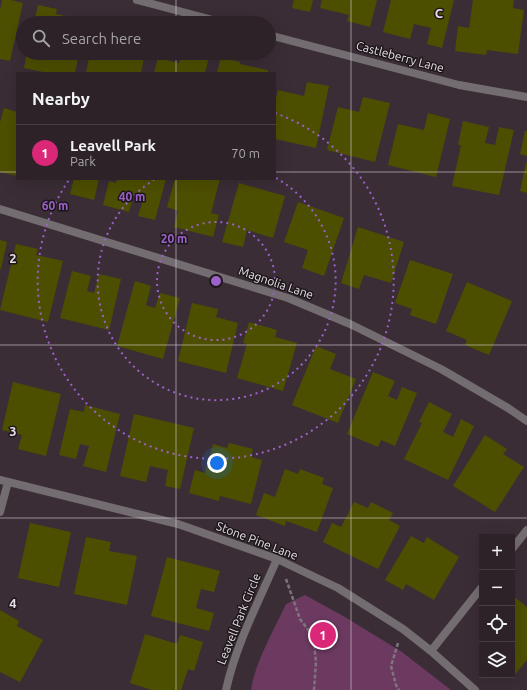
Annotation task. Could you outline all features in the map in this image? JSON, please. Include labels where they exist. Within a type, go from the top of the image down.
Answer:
[{"type":"street","points":[[137,0],[198,16]]},
{"type":"street","name":"Castleberry Lane","points":[[276,37],[459,85],[527,97]]},
{"type":"street","name":"Magnolia Lane","points":[[0,209],[288,298],[350,324],[441,369],[508,408],[527,421]]},
{"type":"street","points":[[0,512],[4,481]]},
{"type":"street","name":"Stone Pine Lane","points":[[4,481],[178,524],[277,558],[338,588],[403,629],[431,651],[475,690]]},
{"type":"street","points":[[515,545],[527,530]]},
{"type":"street","name":"Leavell Park Circle","points":[[226,690],[229,675],[242,639],[277,558]]},
{"type":"street","points":[[431,651],[479,591]]},
{"type":"path","points":[[277,558],[300,619],[309,631],[314,643],[316,662],[314,690]]},
{"type":"path","points":[[399,690],[396,685],[391,666],[403,629]]},
{"type":"shaded area","points":[[305,595],[345,617],[402,652],[451,690],[251,690],[256,668],[286,604]]},
{"type":"building","points":[[2,0],[11,0],[23,3],[20,16],[16,16],[16,34],[10,61],[0,59],[0,10]]},
{"type":"building","points":[[294,0],[313,0],[310,12],[292,8]]},
{"type":"building","points":[[322,0],[377,0],[370,27],[347,21],[349,15],[320,8]]},
{"type":"building","points":[[391,0],[454,0],[442,48],[427,44],[431,28],[414,24],[410,39],[383,32]]},
{"type":"building","points":[[473,0],[514,0],[513,8],[524,10],[518,54],[487,50],[486,55],[455,51],[458,26],[469,28]]},
{"type":"building","points":[[38,5],[57,9],[56,14],[66,16],[36,16]]},
{"type":"building","points":[[26,60],[78,60],[75,72],[43,72],[24,68]]},
{"type":"building","points":[[89,60],[144,60],[141,72],[86,72]]},
{"type":"building","points":[[157,60],[166,60],[179,63],[180,60],[208,60],[205,72],[154,72]]},
{"type":"building","points":[[220,60],[232,60],[240,62],[240,64],[268,70],[268,72],[217,72]]},
{"type":"building","points":[[307,82],[329,86],[316,148],[276,139],[276,98],[278,90],[304,96]]},
{"type":"building","points":[[363,97],[390,103],[375,162],[327,150],[338,107],[359,112]]},
{"type":"building","points":[[4,108],[16,112],[16,176],[0,172],[0,122]]},
{"type":"building","points":[[428,113],[450,119],[436,177],[388,165],[398,124],[424,130]]},
{"type":"building","points":[[463,121],[489,127],[485,143],[495,145],[499,127],[514,130],[499,195],[452,186],[461,145],[458,145]]},
{"type":"building","points":[[525,131],[527,131],[527,156],[520,154]]},
{"type":"building","points":[[527,163],[527,193],[520,191]]},
{"type":"building","points":[[74,180],[99,180],[94,200],[70,194]]},
{"type":"building","points":[[117,180],[166,180],[155,220],[138,216],[144,196],[134,194],[129,212],[103,205],[109,181],[116,183]]},
{"type":"building","points":[[175,180],[220,180],[211,213],[219,215],[213,237],[174,227],[178,211],[167,207]]},
{"type":"building","points":[[239,183],[285,196],[273,238],[247,230],[243,247],[222,242]]},
{"type":"building","points":[[298,202],[344,218],[324,276],[302,268],[308,250],[284,242]]},
{"type":"building","points":[[358,227],[404,242],[391,283],[364,275],[359,289],[341,283]]},
{"type":"building","points":[[0,240],[7,242],[1,269],[0,269]]},
{"type":"building","points":[[16,244],[38,249],[36,255],[63,261],[48,322],[0,310]]},
{"type":"building","points":[[410,260],[453,274],[436,324],[410,315],[412,309],[395,303]]},
{"type":"building","points":[[72,271],[91,276],[87,291],[94,293],[99,274],[121,279],[109,330],[60,318]]},
{"type":"building","points":[[135,281],[151,286],[146,305],[155,308],[160,293],[180,298],[163,359],[117,346]]},
{"type":"building","points":[[467,282],[512,301],[489,355],[465,345],[467,340],[446,331]]},
{"type":"building","points":[[192,303],[218,309],[216,317],[238,323],[226,373],[178,361]]},
{"type":"building","points":[[249,322],[277,330],[275,337],[297,343],[283,391],[237,378],[247,344],[243,343]]},
{"type":"building","points":[[316,346],[336,354],[330,369],[356,379],[338,423],[292,405]]},
{"type":"building","points":[[373,372],[395,381],[388,396],[397,400],[402,387],[417,393],[395,446],[381,440],[378,447],[347,434]]},
{"type":"building","points":[[13,382],[61,394],[46,456],[18,449],[22,435],[2,430]]},
{"type":"building","points":[[429,402],[452,414],[443,432],[453,437],[461,419],[474,426],[448,480],[404,459],[422,423],[419,422]]},
{"type":"building","points":[[85,405],[120,414],[106,472],[83,466],[89,446],[80,444],[76,459],[59,455],[70,409],[84,412]]},
{"type":"building","points":[[134,414],[194,428],[180,489],[165,486],[168,470],[150,466],[146,482],[120,476]]},
{"type":"building","points":[[485,435],[507,449],[503,454],[524,467],[495,512],[453,486]]},
{"type":"building","points":[[229,443],[253,449],[251,457],[262,460],[251,504],[220,496],[219,501],[189,493],[195,470],[205,473],[213,444],[227,448]]},
{"type":"building","points":[[285,469],[298,474],[300,469],[324,478],[322,484],[333,488],[317,532],[286,521],[285,526],[256,515],[264,493],[275,497]]},
{"type":"building","points":[[354,502],[368,508],[371,502],[393,513],[389,520],[400,526],[378,569],[323,542],[332,523],[341,527]]},
{"type":"building","points":[[30,523],[71,532],[59,587],[18,578]]},
{"type":"building","points":[[411,536],[424,543],[427,537],[459,557],[434,600],[406,584],[403,590],[385,580]]},
{"type":"building","points":[[86,537],[111,542],[109,551],[137,556],[127,605],[74,594]]},
{"type":"building","points":[[167,557],[220,571],[214,592],[201,589],[196,608],[214,613],[209,631],[151,616]]},
{"type":"building","points":[[516,598],[527,607],[527,660],[515,674],[515,606]]},
{"type":"building","points":[[0,610],[19,621],[17,626],[43,640],[20,682],[0,672]]},
{"type":"building","points":[[145,634],[177,644],[180,635],[203,642],[194,671],[188,669],[181,690],[152,690],[130,683]]},
{"type":"place","name":"Leavell Park","points":[[323,635]]}]
